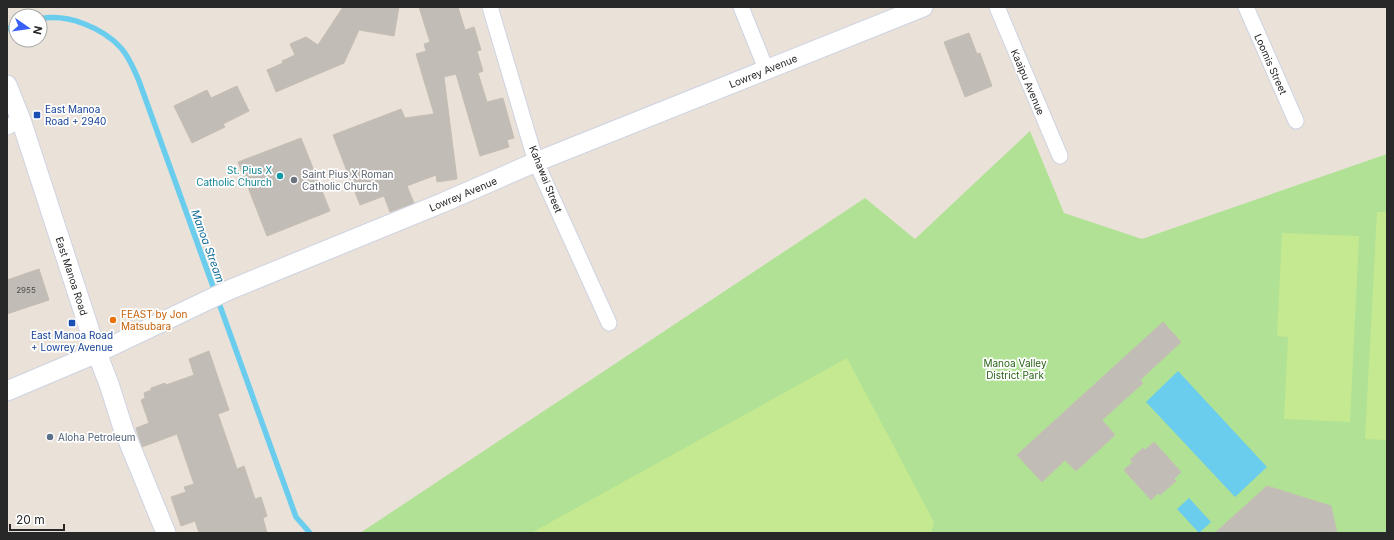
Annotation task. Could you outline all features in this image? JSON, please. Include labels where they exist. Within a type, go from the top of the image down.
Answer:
[{"type":"street","name":"Kahawai Street","points":[[490,7],[536,162],[609,323]]},
{"type":"street","points":[[740,7],[766,69]]},
{"type":"street","name":"Lowrey Avenue","points":[[7,391],[97,353],[229,290],[435,206],[536,162],[924,7]]},
{"type":"street","name":"Kaaipu Avenue","points":[[997,7],[1060,156]]},
{"type":"street","name":"Loomis Street","points":[[1246,7],[1296,121]]},
{"type":"street","name":"East Manoa Road","points":[[7,85],[14,124],[109,384],[123,428],[166,533]]},
{"type":"green space","name":"Manoa Valley District Park","points":[[1030,131],[1064,213],[1142,239],[1387,154],[1387,533],[360,533],[865,198],[915,239]]},
{"type":"green space","points":[[1377,212],[1387,212],[1387,440],[1365,439]]},
{"type":"green space","points":[[1282,233],[1359,236],[1350,422],[1284,419],[1288,337],[1277,336]]},
{"type":"green space","points":[[847,358],[934,522],[931,533],[531,533]]},
{"type":"water","points":[[1178,371],[1267,467],[1235,497],[1146,402]]},
{"type":"water","points":[[1189,498],[1211,522],[1199,533],[1177,509]]},
{"type":"building","points":[[343,7],[399,7],[394,36],[359,30],[344,63],[276,92],[267,70],[283,63],[282,61],[295,55],[290,44],[306,37],[318,45]]},
{"type":"building","points":[[419,7],[458,7],[465,30],[474,27],[481,50],[477,51],[483,71],[478,73],[487,102],[503,98],[514,138],[507,140],[509,147],[480,156],[456,74],[444,77],[457,179],[437,182],[436,175],[407,186],[414,203],[390,212],[384,196],[360,205],[333,135],[401,109],[405,118],[434,114],[416,54],[426,51],[424,44],[430,42]]},
{"type":"building","points":[[969,33],[977,54],[980,53],[992,86],[965,97],[944,42]]},
{"type":"building","points":[[237,86],[249,111],[223,124],[225,127],[192,143],[174,106],[207,90],[211,98]]},
{"type":"building","name":"St. Pius X Catholic Church","points":[[301,138],[330,211],[267,236],[238,162]]},
{"type":"building","points":[[39,269],[49,300],[7,314],[7,280]]},
{"type":"building","points":[[1163,322],[1181,342],[1140,380],[1143,383],[1102,420],[1115,435],[1076,471],[1065,460],[1042,482],[1017,455]]},
{"type":"building","points":[[209,351],[229,410],[218,414],[237,469],[244,466],[255,499],[261,497],[267,516],[263,518],[267,533],[199,533],[195,521],[181,526],[171,497],[186,492],[184,487],[194,484],[177,434],[142,447],[136,428],[149,423],[141,400],[145,398],[144,393],[151,390],[151,388],[165,383],[166,385],[194,375],[189,359]]},
{"type":"building","points":[[1154,442],[1181,472],[1174,479],[1176,481],[1160,495],[1158,493],[1151,500],[1124,470],[1133,462],[1130,460],[1143,448],[1145,450]]},
{"type":"building","points":[[1267,486],[1331,506],[1337,533],[1215,533]]},
{"type":"waterway","name":"Manoa Stream","points":[[48,18],[62,18],[73,20],[95,28],[105,34],[121,48],[129,60],[139,81],[296,517],[310,533]]},
{"type":"place","name":"East Manoa Road + 2940","points":[[37,115]]},
{"type":"place","name":"St. Pius X Catholic Church","points":[[280,176]]},
{"type":"place","name":"Saint Pius X Roman Catholic Church","points":[[294,180]]},
{"type":"place","name":"FEAST by Jon Matsubara","points":[[113,320]]},
{"type":"place","name":"East Manoa Road + Lowrey Avenue","points":[[72,323]]},
{"type":"place","name":"Aloha Petroleum","points":[[50,437]]}]
